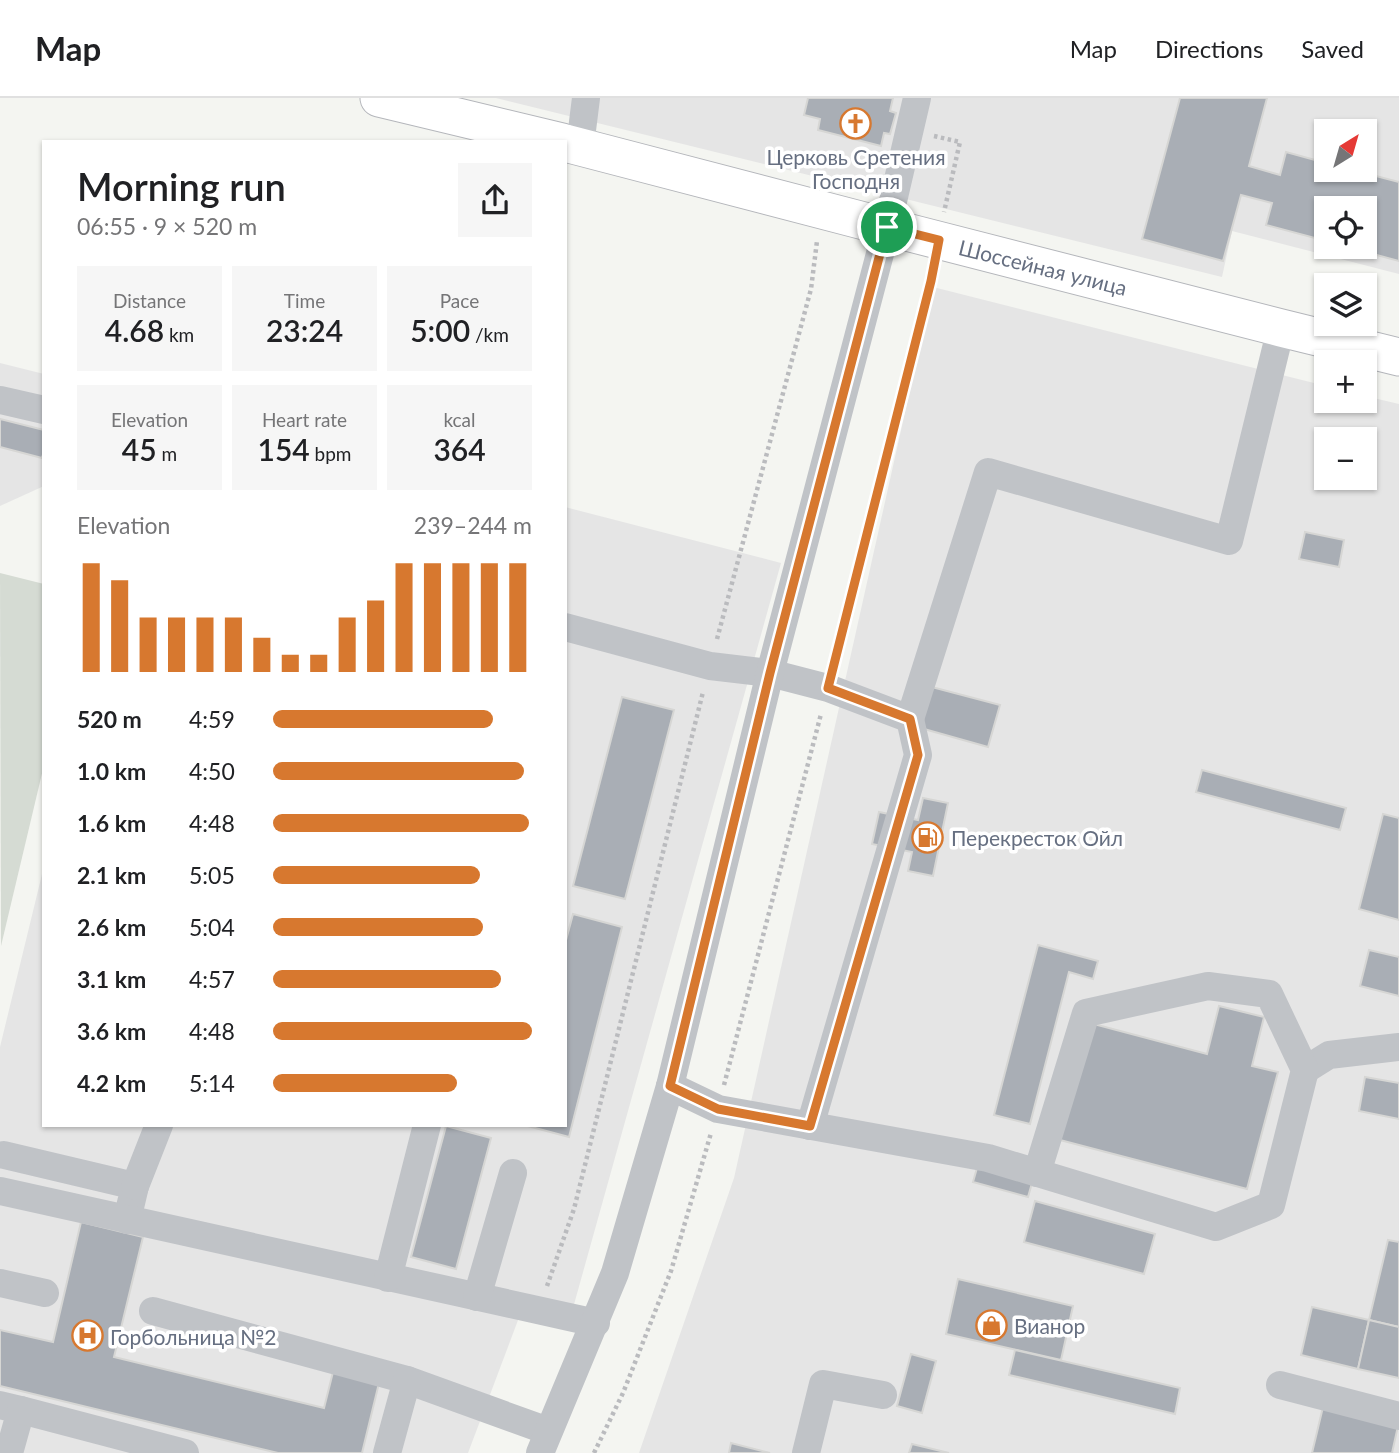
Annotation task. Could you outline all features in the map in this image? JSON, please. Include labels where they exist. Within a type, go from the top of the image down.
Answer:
[{"type":"main road","name":"Шоссейная улица","points":[[379,98],[552,140]]},
{"type":"main road","name":"Шоссейная улица","points":[[569,144],[1399,357]]},
{"type":"street","points":[[569,144],[586,98]]},
{"type":"street","points":[[153,1311],[407,1380],[544,1442],[615,1273],[670,1086],[770,673],[887,227],[916,98]]},
{"type":"street","points":[[810,1126],[918,755],[910,719],[988,472],[1229,541],[1281,328]]},
{"type":"street","points":[[0,400],[42,410]]},
{"type":"street","points":[[567,628],[710,666],[770,673],[828,688],[910,719]]},
{"type":"street","points":[[670,1086],[718,1109],[988,1158],[1037,1173],[1216,1227],[1271,1205],[1305,1070],[1269,994],[1208,986],[1086,1013],[1037,1173]]},
{"type":"street","points":[[1305,1070],[1329,1055],[1399,1047]]},
{"type":"street","points":[[127,1220],[135,1186],[158,1127]]},
{"type":"street","points":[[388,1278],[426,1127]]},
{"type":"street","points":[[4,1155],[135,1186]]},
{"type":"street","points":[[477,1297],[513,1173]]},
{"type":"street","points":[[0,1191],[596,1322]]},
{"type":"street","points":[[0,1283],[45,1293]]},
{"type":"street","points":[[387,1453],[407,1380]]},
{"type":"street","points":[[806,1453],[823,1384],[884,1395]]},
{"type":"street","points":[[1280,1385],[1399,1416]]},
{"type":"street","points":[[9,1453],[11,1407],[185,1453]]},
{"type":"path","points":[[594,1453],[623,1394],[671,1271],[718,1109],[931,281],[960,142],[909,131]]},
{"type":"path","points":[[538,1310],[574,1209],[710,666],[811,289],[822,210]]},
{"type":"shaded area","points":[[496,98],[1399,98],[1399,274],[1341,259],[1377,259],[1377,196],[1314,196],[1314,252],[1232,231],[1222,277]]},
{"type":"shaded area","points":[[933,287],[1314,383],[1314,413],[1377,413],[1377,399],[1399,404],[1399,1453],[639,1453],[734,1178]]},
{"type":"shaded area","points":[[0,363],[42,374],[42,487],[0,506]]},
{"type":"shaded area","points":[[567,508],[781,563],[573,1308],[0,1181],[0,1047],[42,874],[42,1127],[567,1127]]},
{"type":"shaded area","points":[[0,573],[42,584],[42,773],[1,946]]},
{"type":"shaded area","points":[[0,1187],[526,1299],[468,1453],[0,1453]]},
{"type":"building","name":"Церковь Сретения Господня","points":[[808,98],[893,98],[890,111],[896,113],[890,134],[884,133],[881,146],[818,130],[820,119],[804,115]]},
{"type":"building","points":[[1180,98],[1267,98],[1249,166],[1280,175],[1286,152],[1314,160],[1314,182],[1377,182],[1377,176],[1399,182],[1399,261],[1377,255],[1377,196],[1314,196],[1314,238],[1266,225],[1272,203],[1241,195],[1223,261],[1142,239]]},
{"type":"building","points":[[0,419],[42,430],[42,458],[0,447]]},
{"type":"building","points":[[1305,532],[1344,540],[1339,567],[1299,559]]},
{"type":"building","points":[[928,686],[1000,705],[988,747],[917,727]]},
{"type":"building","points":[[622,697],[674,710],[625,899],[573,886]]},
{"type":"building","points":[[1202,770],[1346,808],[1340,830],[1196,792]]},
{"type":"building","points":[[923,798],[948,803],[933,876],[908,871],[912,852],[872,844],[879,812],[918,820]]},
{"type":"building","points":[[1383,814],[1399,818],[1399,920],[1359,909]]},
{"type":"building","points":[[573,914],[622,927],[569,1137],[532,1127],[567,1127],[567,936]]},
{"type":"building","points":[[1038,945],[1098,961],[1093,979],[1069,972],[1030,1124],[994,1115]]},
{"type":"building","points":[[1369,950],[1399,957],[1399,996],[1360,986]]},
{"type":"building","points":[[1219,1006],[1264,1017],[1252,1066],[1278,1072],[1247,1189],[1060,1140],[1090,1023],[1207,1054]]},
{"type":"building","points":[[1365,1077],[1399,1083],[1399,1119],[1359,1111]]},
{"type":"building","points":[[446,1127],[491,1138],[456,1269],[411,1257]]},
{"type":"building","points":[[979,1161],[1034,1176],[1028,1197],[973,1182]]},
{"type":"building","points":[[1035,1201],[1155,1234],[1144,1274],[1024,1242]]},
{"type":"building","name":"Горбольница №2","points":[[81,1222],[143,1237],[114,1357],[324,1408],[333,1372],[379,1383],[362,1453],[278,1453],[0,1386],[0,1330],[53,1342]]},
{"type":"building","points":[[1388,1240],[1399,1242],[1399,1327],[1369,1320]]},
{"type":"building","points":[[958,1279],[1073,1306],[1061,1360],[946,1334]]},
{"type":"building","points":[[1312,1307],[1369,1320],[1358,1369],[1301,1355]]},
{"type":"building","points":[[1369,1320],[1399,1327],[1399,1378],[1358,1369]]},
{"type":"building","points":[[1015,1350],[1180,1388],[1175,1414],[1009,1375]]},
{"type":"building","points":[[911,1354],[936,1361],[922,1413],[897,1406]]},
{"type":"building","points":[[1323,1407],[1398,1426],[1392,1453],[1312,1453]]},
{"type":"building","points":[[731,1443],[770,1453],[729,1453]]},
{"type":"building","points":[[912,1444],[949,1453],[909,1453]]},
{"type":"place","name":"Церковь Сретения Господня","points":[[856,124]]},
{"type":"place","name":"Перекресток Ойл","points":[[928,837]]},
{"type":"place","name":"Вианор","points":[[991,1325]]},
{"type":"place","name":"Горбольница №2","points":[[87,1336]]},
{"type":"route","points":[[887,227],[939,240],[828,688],[910,719],[918,755],[810,1126],[718,1109],[670,1086],[770,673],[887,227]]}]
